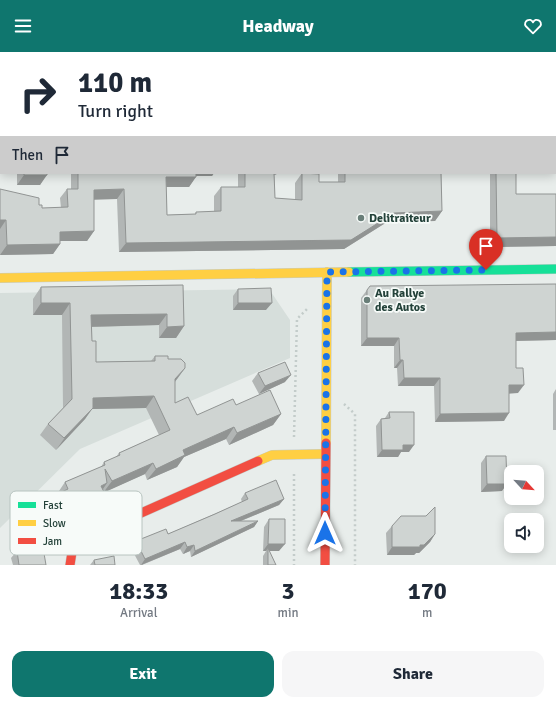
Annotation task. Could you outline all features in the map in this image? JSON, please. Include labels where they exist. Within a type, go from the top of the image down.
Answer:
[{"type":"street","points":[[0,278],[556,269]]},
{"type":"street","points":[[325,565],[324,454],[327,272]]},
{"type":"street","points":[[142,513],[272,455],[324,454]]},
{"type":"street","points":[[70,565],[72,555]]},
{"type":"path","points":[[355,414],[355,565]]},
{"type":"shaded area","points":[[269,289],[290,320],[290,358],[80,449],[37,491],[10,491],[10,518],[0,528],[0,293]]},
{"type":"building","points":[[24,174],[47,174],[47,175]]},
{"type":"building","points":[[78,174],[196,174],[196,177],[166,177],[167,215],[196,214],[196,212],[221,211],[221,187],[245,187],[245,174],[274,174],[275,198],[302,200],[302,174],[319,174],[319,182],[345,182],[345,174],[441,174],[442,211],[394,213],[351,240],[126,243],[124,189],[94,190],[94,231],[60,232],[60,244],[7,245],[6,220],[0,220],[0,189],[39,198],[39,205],[42,205],[42,208],[68,207],[67,189],[78,189]]},
{"type":"building","points":[[496,174],[516,174],[516,194],[556,194],[556,237],[497,238]]},
{"type":"building","points":[[556,284],[556,332],[516,333],[516,368],[523,368],[524,385],[509,385],[509,413],[440,414],[440,378],[404,378],[403,360],[400,360],[399,338],[367,338],[367,290],[370,286]]},
{"type":"building","points":[[183,285],[184,326],[167,327],[167,314],[91,315],[92,341],[96,341],[96,362],[155,361],[155,356],[168,356],[168,359],[181,359],[185,363],[185,368],[175,379],[175,403],[188,397],[197,415],[233,399],[236,405],[270,390],[281,414],[237,433],[234,427],[183,450],[185,455],[156,469],[153,463],[112,481],[105,469],[107,483],[101,486],[104,491],[64,491],[68,489],[65,482],[105,465],[104,462],[120,455],[119,453],[170,430],[154,396],[93,398],[93,408],[64,438],[48,424],[72,399],[70,303],[41,303],[41,287]]},
{"type":"building","points":[[271,288],[272,303],[238,303],[238,289]]},
{"type":"building","points":[[285,362],[291,375],[265,386],[258,373]]},
{"type":"building","points":[[389,412],[414,412],[414,445],[403,445],[403,450],[382,450],[381,419],[390,418]]},
{"type":"building","points":[[486,456],[506,456],[506,465],[504,465],[504,484],[487,484]]},
{"type":"building","points":[[276,480],[284,499],[231,521],[258,521],[195,551],[194,545],[187,547],[185,542],[145,559],[142,553],[142,539],[166,529],[168,534],[215,514],[248,499],[245,493]]},
{"type":"building","points":[[435,507],[435,534],[424,545],[420,545],[420,547],[392,547],[392,526],[401,516],[426,516]]},
{"type":"building","points":[[269,519],[285,519],[285,544],[268,544]]},
{"type":"building","points":[[268,548],[276,565],[268,565]]},
{"type":"building","points":[[18,555],[44,555],[46,565],[19,565]]},
{"type":"building","points":[[114,556],[115,565],[95,565],[94,560]]},
{"type":"traffic: fast","points":[[349,272],[556,269]]},
{"type":"traffic: slow","points":[[326,443],[327,272]]},
{"type":"traffic: slow","points":[[0,278],[349,272]]},
{"type":"traffic: slow","points":[[258,461],[272,455],[324,454]]},
{"type":"traffic: jam","points":[[325,565],[326,443]]},
{"type":"traffic: jam","points":[[142,513],[258,461]]},
{"type":"traffic: jam","points":[[70,565],[72,555]]},
{"type":"place","name":"Delitraiteur","points":[[361,218]]},
{"type":"place","name":"Au Rallye des Autos","points":[[367,300]]},
{"type":"route","points":[[325,533],[324,454],[327,272],[486,270]]}]
